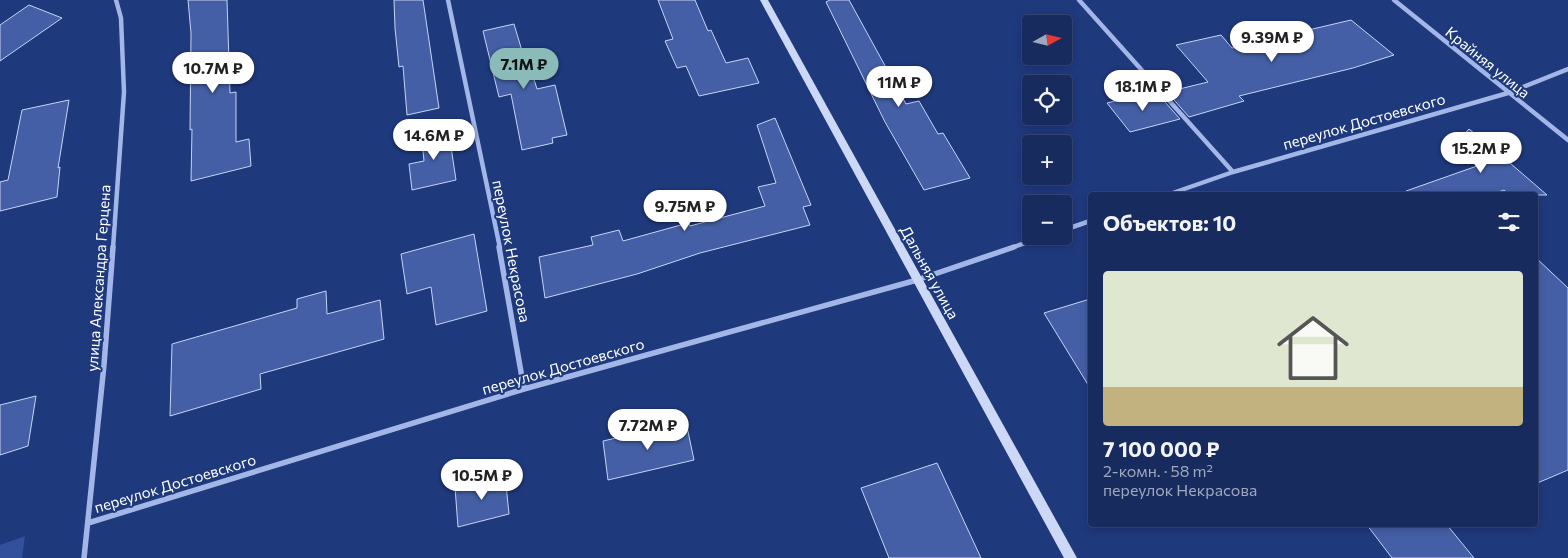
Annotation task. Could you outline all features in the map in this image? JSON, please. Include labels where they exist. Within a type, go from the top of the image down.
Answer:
[{"type":"main road","name":"Дальняя улица","points":[[764,0],[1071,558]]},
{"type":"street","name":"улица Александра Герцена","points":[[84,558],[104,365],[124,92],[121,18],[116,0]]},
{"type":"street","name":"переулок Некрасова","points":[[448,0],[502,259],[524,389]]},
{"type":"street","points":[[1079,0],[1233,172]]},
{"type":"street","name":"Крайняя улица","points":[[1394,0],[1568,140]]},
{"type":"street","name":"переулок Достоевского","points":[[1175,192],[1233,172],[1508,93],[1568,69]]},
{"type":"street","points":[[1072,227],[1088,222]]},
{"type":"street","name":"переулок Достоевского","points":[[88,522],[524,389],[917,280],[1022,244]]},
{"type":"shaded area","points":[[25,536],[22,558],[0,558],[0,545]]},
{"type":"building","points":[[188,0],[227,0],[230,93],[236,92],[236,142],[249,139],[251,166],[191,181],[191,33]]},
{"type":"building","points":[[394,0],[423,0],[439,108],[407,115],[403,66],[399,67]]},
{"type":"building","points":[[658,0],[695,0],[708,31],[711,30],[726,63],[748,58],[759,83],[699,96],[686,66],[677,68],[665,41],[673,39]]},
{"type":"building","points":[[830,0],[849,0],[906,104],[919,101],[938,134],[943,133],[970,178],[924,190],[885,122],[826,2]]},
{"type":"building","points":[[29,5],[62,18],[0,61],[0,25]]},
{"type":"building","points":[[1351,20],[1394,55],[1353,68],[1239,96],[1244,101],[1189,117],[1167,92],[1208,82],[1176,45],[1221,35],[1232,48]]},
{"type":"building","points":[[514,24],[528,71],[531,70],[537,89],[555,85],[567,135],[552,138],[553,143],[522,150],[511,94],[499,97],[483,31]]},
{"type":"building","points":[[1151,92],[1153,96],[1158,94],[1180,119],[1130,132],[1107,103]]},
{"type":"building","points":[[69,100],[58,168],[60,167],[57,197],[0,211],[0,182],[8,180],[22,110]]},
{"type":"building","points":[[775,118],[811,205],[803,207],[810,225],[700,253],[637,274],[545,298],[539,257],[593,245],[591,237],[619,230],[623,241],[688,223],[690,226],[765,206],[758,187],[776,183],[757,125]]},
{"type":"building","points":[[448,127],[456,180],[412,190],[409,164],[424,161],[421,132]]},
{"type":"building","points":[[1469,129],[1547,195],[1538,195],[1538,192],[1506,192],[1504,190],[1498,192],[1406,192],[1477,166],[1454,146]]},
{"type":"building","points":[[474,234],[487,311],[436,325],[431,287],[407,294],[401,254]]},
{"type":"building","points":[[1538,260],[1568,288],[1568,470],[1538,483]]},
{"type":"building","points":[[326,291],[327,314],[380,300],[384,339],[260,374],[261,389],[170,416],[172,344],[297,308],[297,299]]},
{"type":"building","points":[[1088,300],[1088,385],[1044,313]]},
{"type":"building","points":[[36,396],[28,446],[0,455],[0,405]]},
{"type":"building","points":[[686,422],[694,460],[608,480],[603,441]]},
{"type":"building","points":[[937,463],[981,558],[889,558],[861,488]]},
{"type":"building","points":[[505,475],[509,514],[458,527],[455,487]]},
{"type":"building","points":[[1369,527],[1449,527],[1474,558],[1392,558]]}]
